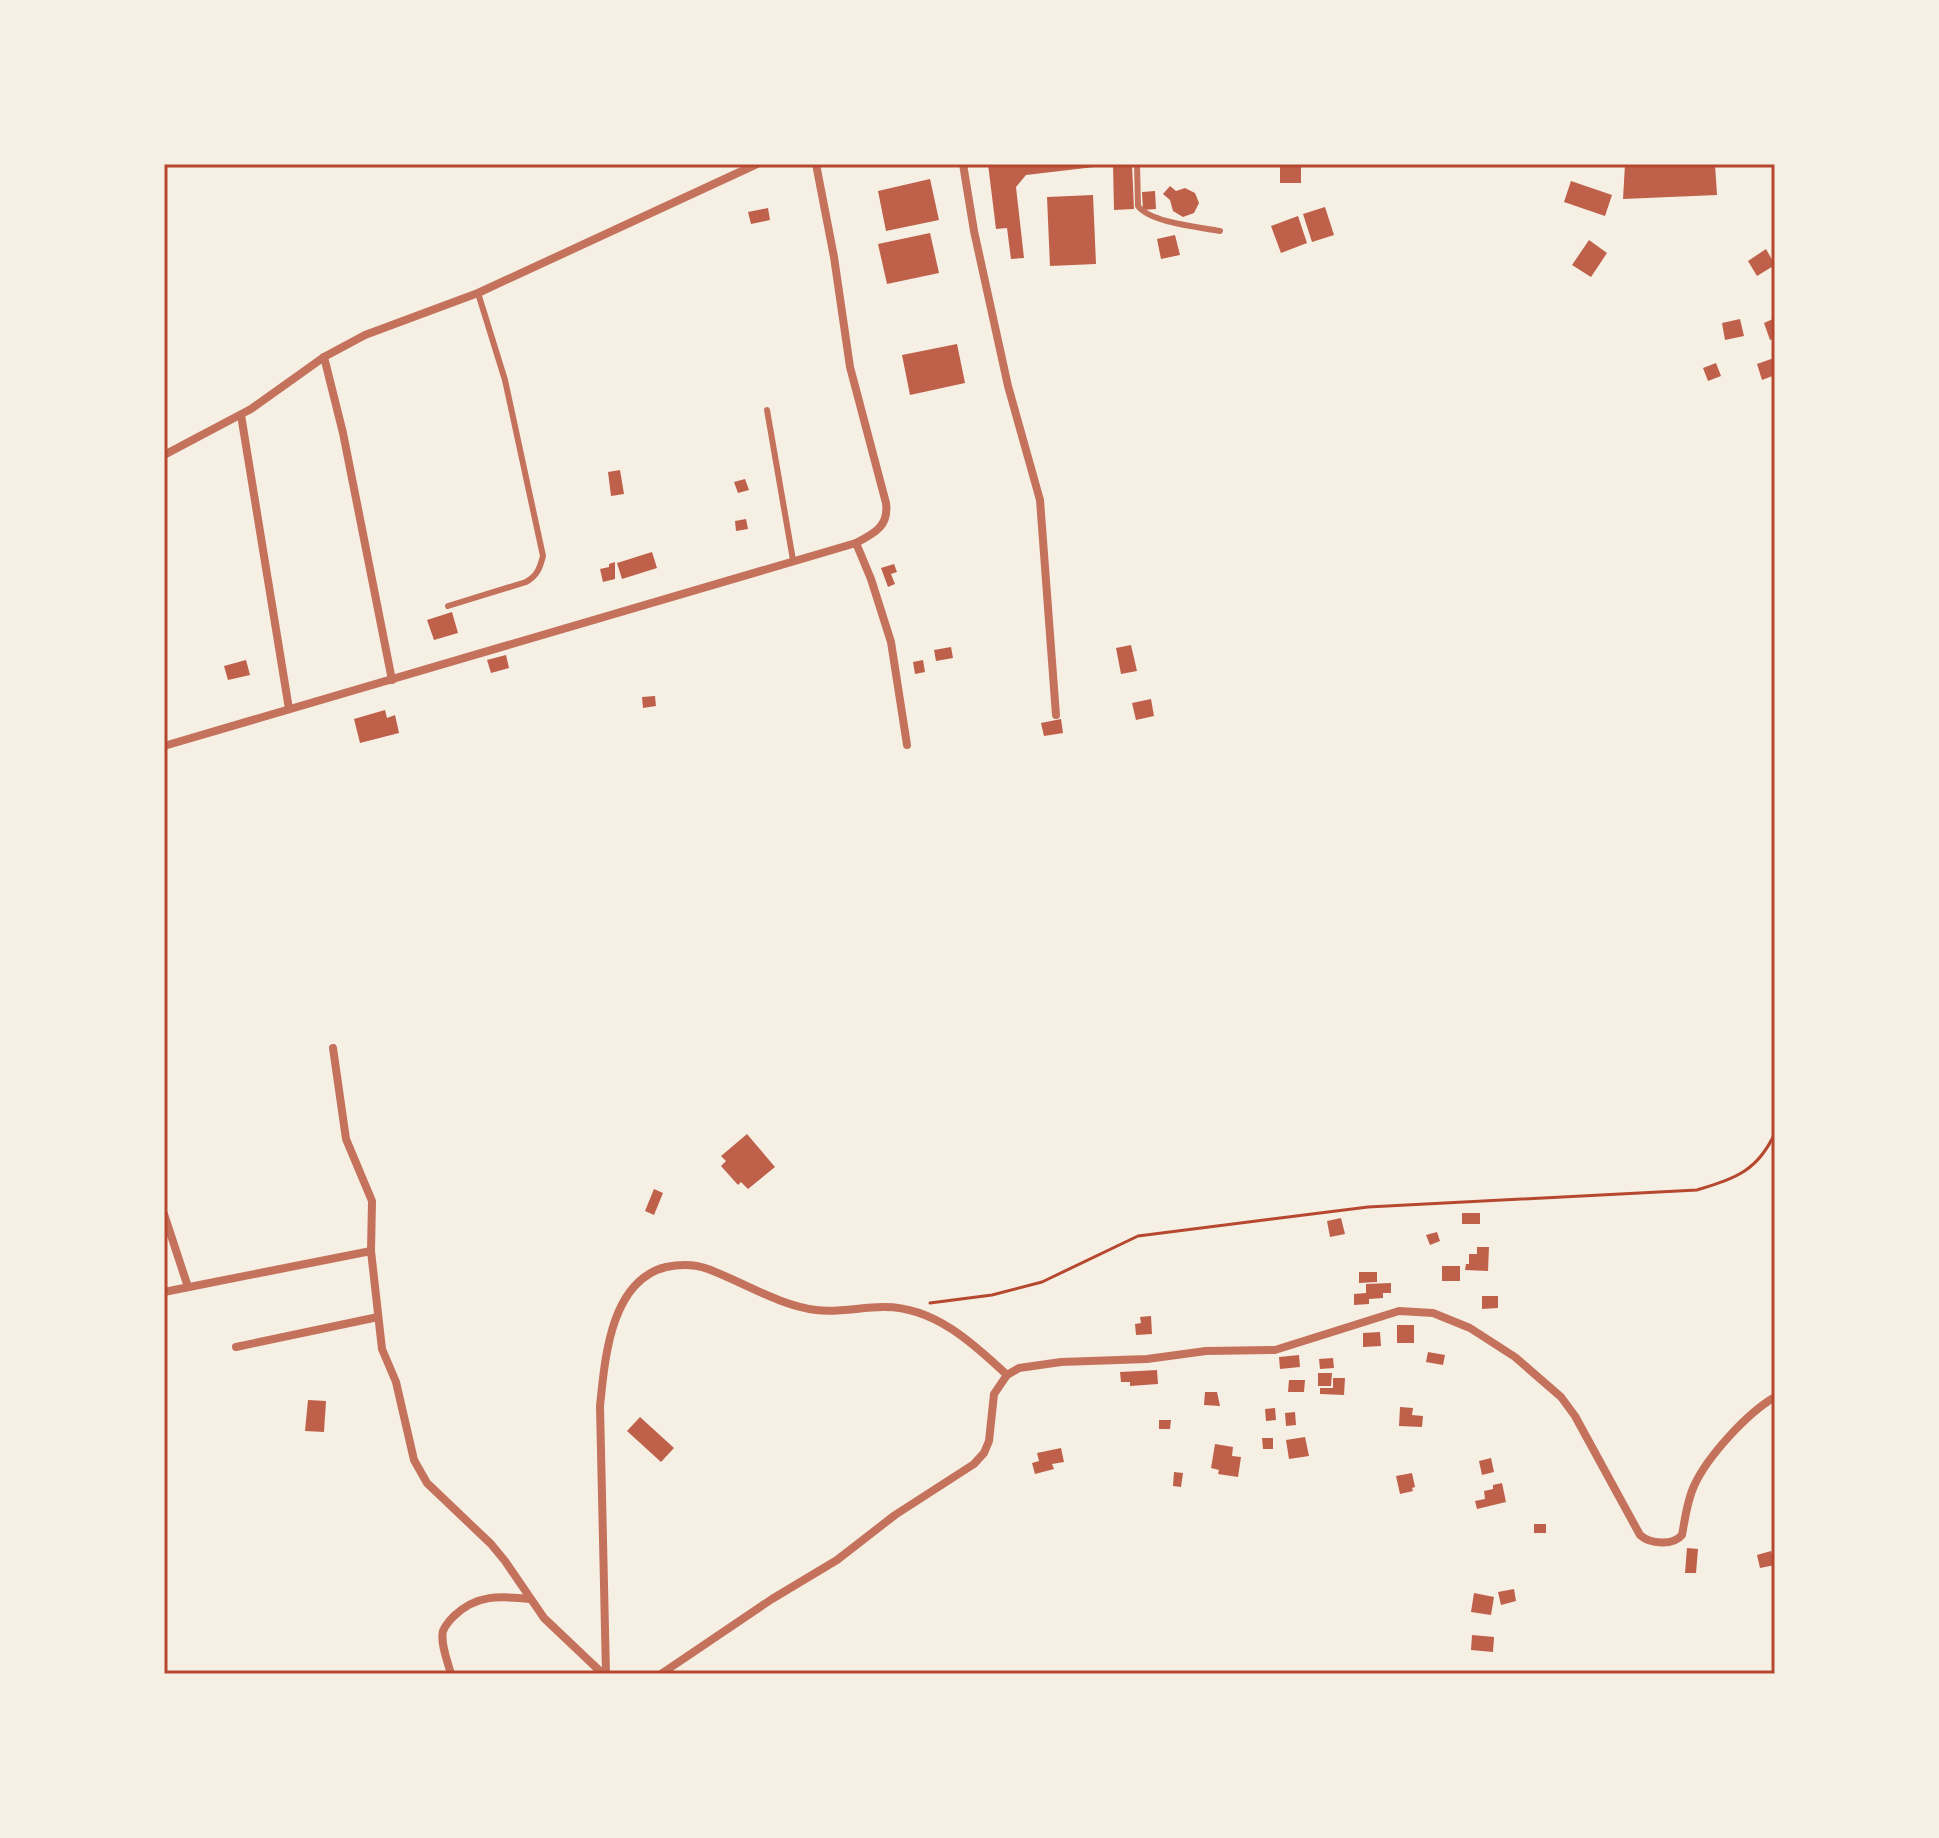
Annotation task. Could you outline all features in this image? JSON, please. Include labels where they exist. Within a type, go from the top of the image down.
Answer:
[{"type":"street","points":[[164,455],[241,415],[324,357],[365,335],[478,293],[757,164]]},
{"type":"street","points":[[164,746],[856,543],[881,528],[887,513],[850,367],[816,164]]},
{"type":"street","points":[[963,164],[974,231],[1008,386],[1040,500],[1056,715]]},
{"type":"street","points":[[324,357],[343,433],[392,680]]},
{"type":"street","points":[[241,415],[289,709]]},
{"type":"street","points":[[856,543],[891,642],[907,745]]},
{"type":"street","points":[[333,1048],[346,1139],[372,1201],[371,1251],[382,1349],[396,1382],[418,1468],[436,1493],[498,1553],[544,1618],[605,1674]]},
{"type":"street","points":[[164,1214],[188,1287]]},
{"type":"street","points":[[164,1292],[371,1251]]},
{"type":"street","points":[[605,1674],[600,1406],[604,1363],[624,1301],[643,1277],[669,1267],[696,1266],[815,1310],[902,1308],[925,1315],[961,1334],[1007,1375]]},
{"type":"street","points":[[661,1674],[772,1599],[837,1560],[895,1515],[974,1464],[989,1441],[994,1394],[1007,1375],[1032,1365],[1147,1359],[1206,1351],[1275,1350],[1399,1311],[1448,1317],[1515,1357],[1561,1397],[1575,1416],[1640,1535],[1647,1540],[1672,1542],[1682,1535],[1691,1494],[1703,1471],[1754,1413],[1775,1397]]},
{"type":"street","points":[[236,1347],[378,1317]]},
{"type":"street","points":[[451,1674],[444,1630],[459,1611],[472,1602],[489,1597],[530,1599]]},
{"type":"lane","points":[[1137,164],[1138,206],[1144,213],[1220,231]]},
{"type":"lane","points":[[448,606],[534,578],[543,556],[505,380],[478,293]]},
{"type":"lane","points":[[767,410],[793,560]]},
{"type":"path","points":[[921,1304],[992,1295],[1042,1282],[1138,1236],[1368,1207],[1697,1190],[1738,1177],[1767,1151],[1775,1133]]},
{"type":"building","points":[[988,164],[1103,166],[1026,175],[1016,187],[1024,258],[1011,259],[1007,228],[996,229]]},
{"type":"building","points":[[1113,164],[1132,164],[1134,209],[1114,210]]},
{"type":"building","points":[[1625,164],[1715,164],[1717,195],[1623,199]]},
{"type":"building","points":[[1280,165],[1301,165],[1301,183],[1280,183]]},
{"type":"building","points":[[930,179],[939,220],[886,231],[878,191]]},
{"type":"building","points":[[1571,181],[1612,195],[1605,216],[1564,202]]},
{"type":"building","points":[[1170,186],[1176,191],[1185,188],[1195,193],[1199,203],[1194,213],[1183,217],[1173,211],[1170,200],[1163,194]]},
{"type":"building","points":[[1155,191],[1156,209],[1143,210],[1142,192]]},
{"type":"building","points":[[1093,195],[1096,264],[1050,266],[1047,197]]},
{"type":"building","points":[[1325,207],[1334,235],[1312,242],[1303,214]]},
{"type":"building","points":[[768,208],[770,220],[751,224],[748,212]]},
{"type":"building","points":[[1298,216],[1307,243],[1281,253],[1271,226]]},
{"type":"building","points":[[930,233],[939,273],[887,284],[878,244]]},
{"type":"building","points":[[1175,235],[1180,255],[1161,259],[1157,239]]},
{"type":"building","points":[[1589,240],[1607,253],[1591,277],[1572,265]]},
{"type":"building","points":[[1766,249],[1775,265],[1757,276],[1748,261]]},
{"type":"building","points":[[1775,318],[1775,338],[1770,340],[1764,323]]},
{"type":"building","points":[[1740,319],[1744,336],[1725,340],[1722,323]]},
{"type":"building","points":[[957,344],[965,383],[910,395],[902,355]]},
{"type":"building","points":[[1774,358],[1775,375],[1762,380],[1757,364]]},
{"type":"building","points":[[1716,363],[1721,376],[1708,381],[1703,368]]},
{"type":"building","points":[[620,470],[624,494],[611,496],[608,472]]},
{"type":"building","points":[[745,479],[749,490],[738,493],[734,482]]},
{"type":"building","points":[[746,519],[748,529],[736,531],[735,521]]},
{"type":"building","points":[[652,552],[657,568],[622,579],[617,563]]},
{"type":"building","points":[[615,562],[615,579],[603,582],[600,569]]},
{"type":"building","points":[[894,564],[897,572],[891,574],[895,584],[888,587],[881,568]]},
{"type":"building","points":[[452,612],[458,633],[434,640],[427,620]]},
{"type":"building","points":[[1131,645],[1137,671],[1121,674],[1116,648]]},
{"type":"building","points":[[951,647],[953,658],[936,661],[934,650]]},
{"type":"building","points":[[506,655],[509,668],[491,673],[487,660]]},
{"type":"building","points":[[246,660],[250,675],[228,680],[224,666]]},
{"type":"building","points":[[923,660],[925,672],[915,674],[913,662]]},
{"type":"building","points":[[655,696],[656,706],[643,708],[642,697]]},
{"type":"building","points":[[1151,699],[1154,716],[1136,720],[1132,703]]},
{"type":"building","points":[[385,710],[387,718],[395,715],[399,733],[360,743],[354,719]]},
{"type":"building","points":[[1061,719],[1063,733],[1044,736],[1041,723]]},
{"type":"building","points":[[747,1134],[775,1167],[748,1189],[741,1182],[738,1185],[721,1166],[726,1161],[721,1156]]},
{"type":"building","points":[[654,1189],[663,1193],[654,1215],[645,1211]]},
{"type":"building","points":[[1462,1213],[1480,1213],[1480,1224],[1462,1224]]},
{"type":"building","points":[[1341,1218],[1345,1234],[1330,1237],[1327,1221]]},
{"type":"building","points":[[1437,1232],[1440,1241],[1430,1245],[1426,1235]]},
{"type":"building","points":[[1477,1247],[1489,1247],[1488,1271],[1465,1270],[1466,1264],[1469,1264],[1469,1254],[1477,1254]]},
{"type":"building","points":[[1442,1266],[1460,1266],[1460,1281],[1442,1281]]},
{"type":"building","points":[[1359,1272],[1377,1272],[1377,1282],[1359,1283]]},
{"type":"building","points":[[1391,1283],[1391,1293],[1383,1293],[1383,1298],[1369,1299],[1369,1304],[1354,1305],[1354,1294],[1366,1293],[1366,1284]]},
{"type":"building","points":[[1482,1296],[1498,1296],[1498,1308],[1482,1309]]},
{"type":"building","points":[[1151,1316],[1152,1334],[1136,1335],[1135,1324],[1141,1323],[1140,1317]]},
{"type":"building","points":[[1397,1325],[1414,1325],[1414,1343],[1397,1343]]},
{"type":"building","points":[[1380,1332],[1381,1346],[1363,1347],[1363,1333]]},
{"type":"building","points":[[1428,1352],[1445,1355],[1443,1365],[1426,1362]]},
{"type":"building","points":[[1299,1355],[1300,1367],[1280,1369],[1279,1357]]},
{"type":"building","points":[[1333,1358],[1334,1368],[1320,1369],[1319,1359]]},
{"type":"building","points":[[1157,1370],[1158,1384],[1130,1386],[1130,1382],[1121,1382],[1120,1372]]},
{"type":"building","points":[[1318,1373],[1332,1373],[1331,1386],[1318,1386]]},
{"type":"building","points":[[1333,1378],[1345,1378],[1344,1395],[1320,1394],[1320,1388],[1333,1388]]},
{"type":"building","points":[[1289,1380],[1305,1380],[1304,1392],[1288,1392]]},
{"type":"building","points":[[1205,1392],[1217,1392],[1220,1406],[1204,1405]]},
{"type":"building","points":[[308,1400],[326,1401],[324,1432],[305,1431]]},
{"type":"building","points":[[1400,1407],[1413,1408],[1412,1415],[1423,1416],[1422,1427],[1399,1426]]},
{"type":"building","points":[[1275,1408],[1276,1420],[1266,1421],[1265,1409]]},
{"type":"building","points":[[1295,1412],[1296,1425],[1286,1426],[1285,1413]]},
{"type":"building","points":[[640,1417],[674,1448],[661,1462],[627,1431]]},
{"type":"building","points":[[1159,1420],[1171,1420],[1170,1429],[1159,1429]]},
{"type":"building","points":[[1305,1437],[1309,1456],[1289,1459],[1286,1440]]},
{"type":"building","points":[[1262,1438],[1273,1438],[1273,1449],[1263,1449]]},
{"type":"building","points":[[1215,1444],[1233,1447],[1232,1456],[1241,1457],[1238,1477],[1218,1474],[1219,1470],[1211,1468]]},
{"type":"building","points":[[1061,1448],[1064,1462],[1052,1464],[1054,1469],[1035,1474],[1032,1463],[1039,1461],[1037,1453]]},
{"type":"building","points":[[1491,1458],[1494,1472],[1482,1475],[1479,1461]]},
{"type":"building","points":[[1174,1472],[1183,1473],[1181,1487],[1173,1486]]},
{"type":"building","points":[[1412,1473],[1413,1491],[1400,1494],[1396,1476]]},
{"type":"building","points":[[1502,1483],[1506,1502],[1477,1509],[1475,1501],[1485,1499],[1484,1491]]},
{"type":"building","points":[[1534,1524],[1546,1524],[1546,1533],[1534,1533]]},
{"type":"building","points":[[1687,1548],[1698,1549],[1696,1573],[1685,1573]]},
{"type":"building","points":[[1771,1551],[1775,1565],[1760,1568],[1757,1555]]},
{"type":"building","points":[[1514,1589],[1516,1601],[1501,1605],[1498,1592]]},
{"type":"building","points":[[1474,1593],[1494,1597],[1491,1615],[1471,1612]]},
{"type":"building","points":[[1472,1635],[1494,1637],[1493,1652],[1471,1650]]}]
